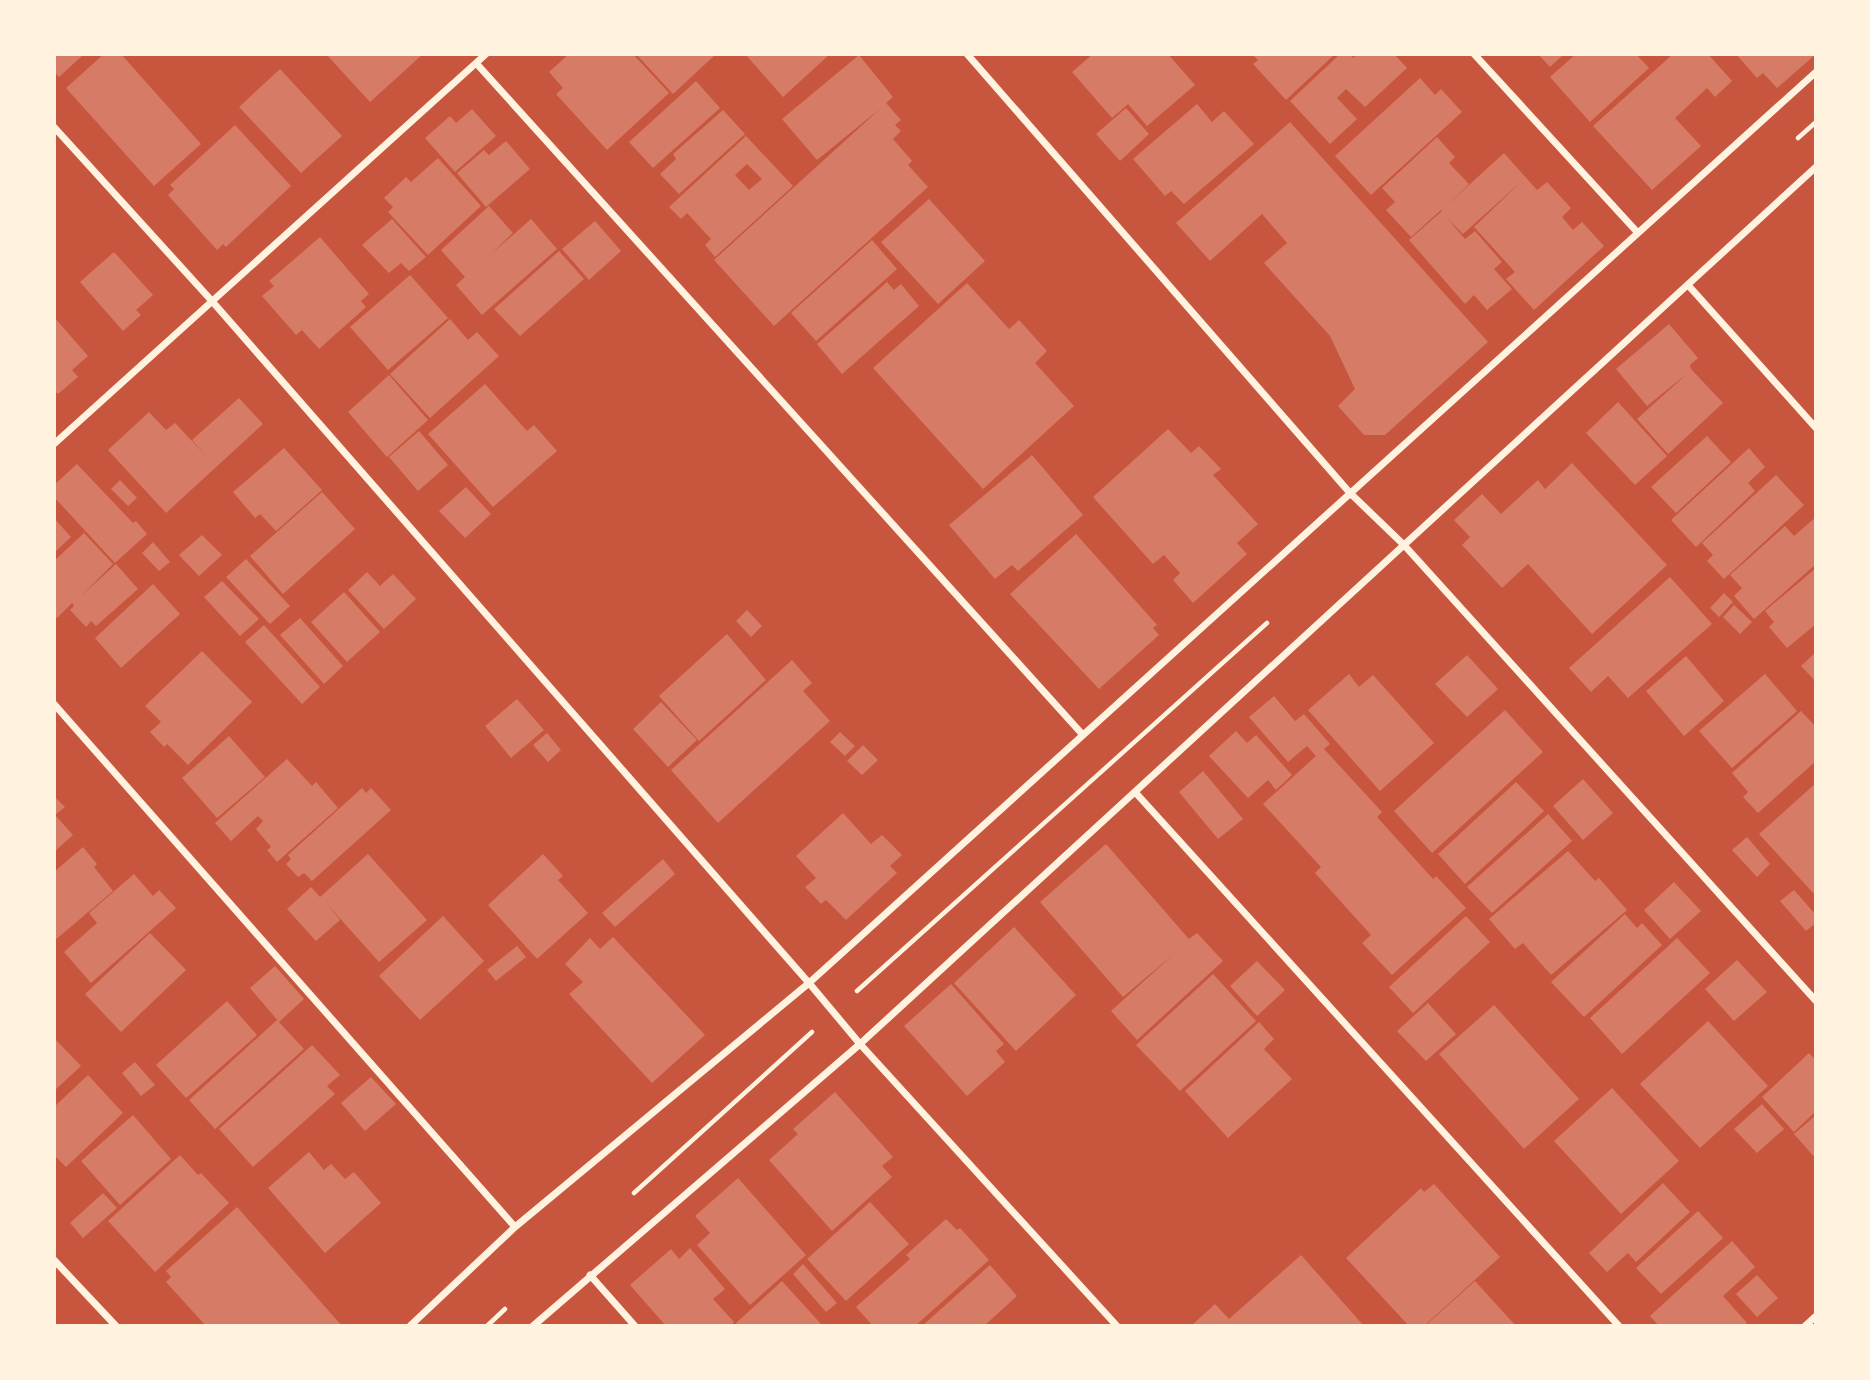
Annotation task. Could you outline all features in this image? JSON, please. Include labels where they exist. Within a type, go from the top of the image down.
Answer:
[{"type":"street","points":[[54,444],[486,54]]},
{"type":"street","points":[[967,54],[1350,493],[1404,545],[1816,1001]]},
{"type":"street","points":[[1474,54],[1638,233]]},
{"type":"street","points":[[475,63],[1083,735]]},
{"type":"street","points":[[410,1326],[515,1227],[810,983],[1816,72]]},
{"type":"street","points":[[54,128],[211,300],[810,983],[860,1044],[1117,1326]]},
{"type":"street","points":[[533,1326],[860,1044],[1816,167]]},
{"type":"street","points":[[1688,285],[1816,428]]},
{"type":"street","points":[[54,704],[515,1227]]},
{"type":"street","points":[[1135,792],[1619,1326]]},
{"type":"street","points":[[54,1260],[116,1326]]},
{"type":"street","points":[[590,1275],[635,1326]]},
{"type":"street","points":[[1805,1326],[1816,1317]]},
{"type":"path","points":[[1796,141],[1816,122]]},
{"type":"path","points":[[630,1197],[1277,615]]},
{"type":"path","points":[[487,1326],[508,1307]]},
{"type":"building","points":[[54,54],[84,54],[59,77],[54,72]]},
{"type":"building","points":[[104,54],[121,54],[201,144],[154,186],[66,88]]},
{"type":"building","points":[[326,54],[423,54],[370,102]]},
{"type":"building","points":[[569,54],[633,54],[669,93],[607,150],[556,94],[563,88],[549,72]]},
{"type":"building","points":[[636,54],[716,54],[673,94]]},
{"type":"building","points":[[745,54],[830,54],[783,97]]},
{"type":"building","points":[[1093,54],[1168,54],[1195,85],[1147,126],[1128,104],[1112,118],[1072,72]]},
{"type":"building","points":[[1252,54],[1335,54],[1286,100],[1253,64],[1258,60]]},
{"type":"building","points":[[1340,54],[1350,54],[1353,58],[1357,54],[1394,54],[1407,68],[1365,107],[1346,89],[1337,98],[1357,119],[1330,144],[1290,101]]},
{"type":"building","points":[[1538,54],[1564,54],[1550,67]]},
{"type":"building","points":[[1576,54],[1636,54],[1649,68],[1590,122],[1550,77]]},
{"type":"building","points":[[1673,54],[1708,54],[1732,81],[1715,97],[1707,88],[1675,118],[1701,146],[1652,190],[1593,126]]},
{"type":"building","points":[[1736,54],[1816,54],[1777,88],[1763,73],[1757,78]]},
{"type":"building","points":[[859,55],[893,97],[886,103],[901,120],[895,125],[901,131],[893,139],[912,161],[908,165],[928,187],[774,326],[714,260],[881,108],[817,160],[782,119]]},
{"type":"building","points":[[280,69],[342,136],[301,173],[239,107]]},
{"type":"building","points":[[1420,78],[1435,95],[1441,89],[1462,112],[1371,195],[1335,156]]},
{"type":"building","points":[[696,81],[720,108],[653,168],[629,142]]},
{"type":"building","points":[[1197,104],[1212,122],[1224,111],[1254,144],[1184,204],[1171,191],[1165,196],[1133,159]]},
{"type":"building","points":[[1126,108],[1149,134],[1120,161],[1096,134]]},
{"type":"building","points":[[472,109],[496,136],[455,172],[425,138],[450,116],[456,123]]},
{"type":"building","points":[[723,110],[745,134],[679,194],[660,174],[676,159],[673,154]]},
{"type":"building","points":[[1290,122],[1488,342],[1385,435],[1364,435],[1338,406],[1355,389],[1330,336],[1264,263],[1287,243],[1262,214],[1210,261],[1176,223]]},
{"type":"building","points":[[235,125],[291,186],[226,247],[223,244],[217,250],[168,195],[174,189],[170,185]]},
{"type":"building","points":[[746,136],[793,186],[715,257],[705,245],[711,239],[687,213],[681,219],[669,207]],"holes":[[[747,164],[762,179],[749,190],[735,175]]]},
{"type":"building","points":[[1437,137],[1455,157],[1449,163],[1469,184],[1445,207],[1504,153],[1537,190],[1547,182],[1571,208],[1562,217],[1573,230],[1582,222],[1604,246],[1534,310],[1506,279],[1515,272],[1474,227],[1523,180],[1463,234],[1447,218],[1465,239],[1475,231],[1502,262],[1494,269],[1512,289],[1487,310],[1474,295],[1465,304],[1409,240],[1442,211],[1411,237],[1386,210],[1395,202],[1382,188]]},
{"type":"building","points":[[506,141],[530,169],[486,207],[457,173],[484,150],[489,155]]},
{"type":"building","points":[[438,158],[481,206],[428,255],[388,212],[393,207],[384,198],[406,177],[411,182]]},
{"type":"building","points":[[929,199],[985,261],[938,304],[881,242]]},
{"type":"building","points":[[489,206],[513,233],[491,254],[531,219],[557,249],[482,315],[456,285],[465,277],[441,250]]},
{"type":"building","points":[[392,219],[426,257],[409,271],[401,263],[389,273],[362,245]]},
{"type":"building","points":[[595,221],[621,251],[589,280],[562,249]]},
{"type":"building","points":[[320,237],[369,294],[361,301],[366,307],[319,349],[302,330],[296,335],[262,296],[274,286],[269,281]]},
{"type":"building","points":[[872,240],[897,269],[816,341],[791,313]]},
{"type":"building","points":[[559,251],[584,279],[520,336],[494,309]]},
{"type":"building","points":[[114,252],[153,295],[136,310],[141,315],[123,331],[80,282]]},
{"type":"building","points":[[410,275],[448,318],[388,370],[350,327]]},
{"type":"building","points":[[887,282],[894,290],[901,284],[919,306],[842,374],[817,344]]},
{"type":"building","points":[[967,283],[1009,329],[1019,320],[1047,351],[1035,363],[1074,406],[983,489],[873,368]]},
{"type":"building","points":[[54,317],[88,356],[72,370],[78,377],[58,394],[54,390]]},
{"type":"building","points":[[450,319],[468,340],[477,332],[499,356],[430,418],[390,374]]},
{"type":"building","points":[[1669,324],[1698,358],[1690,365],[1691,369],[1723,403],[1668,454],[1637,419],[1688,373],[1647,406],[1616,369]]},
{"type":"building","points":[[389,375],[428,420],[387,457],[348,412]]},
{"type":"building","points":[[485,384],[527,431],[534,425],[557,451],[493,507],[428,434]]},
{"type":"building","points":[[239,398],[263,424],[166,513],[108,450],[149,412],[166,430],[175,423],[207,457],[192,440]]},
{"type":"building","points":[[1618,402],[1667,456],[1635,485],[1586,433]]},
{"type":"building","points":[[1168,429],[1191,453],[1199,446],[1221,469],[1213,475],[1258,524],[1237,543],[1247,554],[1193,603],[1173,580],[1180,573],[1164,555],[1153,564],[1093,497]]},
{"type":"building","points":[[419,431],[448,465],[418,491],[389,457]]},
{"type":"building","points":[[1707,436],[1731,462],[1676,513],[1651,487]]},
{"type":"building","points":[[284,448],[322,490],[276,531],[260,514],[255,518],[233,492]]},
{"type":"building","points":[[1749,448],[1765,467],[1748,483],[1755,491],[1696,547],[1671,520]]},
{"type":"building","points":[[1032,455],[1083,515],[1018,571],[1012,565],[995,579],[949,525]]},
{"type":"building","points":[[1572,463],[1667,565],[1592,634],[1528,564],[1502,588],[1462,545],[1470,537],[1454,520],[1482,494],[1501,514],[1538,480],[1545,489]]},
{"type":"building","points":[[77,464],[133,523],[136,521],[147,534],[115,563],[54,497],[54,485]]},
{"type":"building","points":[[1776,475],[1804,505],[1724,579],[1707,561],[1713,555],[1702,543]]},
{"type":"building","points":[[120,480],[137,498],[128,506],[111,489]]},
{"type":"building","points":[[466,487],[491,514],[465,538],[439,511]]},
{"type":"building","points":[[322,492],[355,529],[283,594],[250,556]]},
{"type":"building","points":[[1816,517],[1816,564],[1754,619],[1734,596],[1742,588],[1730,575],[1785,526],[1794,536]]},
{"type":"building","points":[[54,518],[71,537],[54,553]]},
{"type":"building","points":[[84,533],[113,564],[80,597],[116,564],[138,589],[96,626],[91,621],[86,627],[70,610],[74,606],[72,603],[57,618],[54,615],[54,561]]},
{"type":"building","points":[[1076,534],[1157,625],[1153,628],[1159,635],[1099,689],[1010,594]]},
{"type":"building","points":[[202,535],[222,555],[199,576],[179,555]]},
{"type":"building","points":[[153,542],[170,562],[159,571],[142,553]]},
{"type":"building","points":[[246,559],[290,606],[270,624],[226,577]]},
{"type":"building","points":[[1816,568],[1816,624],[1787,648],[1769,627],[1774,622],[1765,611]]},
{"type":"building","points":[[367,572],[380,586],[393,574],[416,599],[384,629],[348,590]]},
{"type":"building","points":[[1670,577],[1712,624],[1628,698],[1608,676],[1591,692],[1569,668]]},
{"type":"building","points":[[222,581],[259,619],[240,636],[204,597]]},
{"type":"building","points":[[153,584],[180,614],[121,668],[95,638]]},
{"type":"building","points":[[344,592],[380,632],[347,662],[311,622]]},
{"type":"building","points":[[1724,593],[1733,602],[1719,617],[1710,608]]},
{"type":"building","points":[[1734,605],[1752,622],[1740,634],[1723,617]]},
{"type":"building","points":[[747,610],[762,626],[751,637],[736,621]]},
{"type":"building","points":[[300,618],[343,666],[324,684],[280,635]]},
{"type":"building","points":[[264,625],[320,687],[302,704],[245,642]]},
{"type":"building","points":[[727,634],[766,680],[699,741],[659,696]]},
{"type":"building","points":[[202,651],[252,702],[188,765],[167,744],[164,747],[150,732],[161,722],[145,706]]},
{"type":"building","points":[[1816,652],[1816,682],[1801,666]]},
{"type":"building","points":[[1467,655],[1498,689],[1467,717],[1435,684]]},
{"type":"building","points":[[1686,656],[1724,701],[1684,736],[1646,691]]},
{"type":"building","points":[[792,660],[812,683],[803,691],[830,721],[718,823],[671,770]]},
{"type":"building","points":[[1349,674],[1359,687],[1373,675],[1434,743],[1380,791],[1308,710]]},
{"type":"building","points":[[1765,674],[1797,711],[1732,768],[1699,731]]},
{"type":"building","points":[[1274,696],[1295,721],[1304,714],[1330,744],[1324,749],[1382,812],[1377,817],[1433,879],[1436,876],[1466,908],[1392,975],[1362,943],[1371,935],[1315,873],[1321,867],[1263,804],[1316,756],[1307,746],[1288,762],[1249,717]]},
{"type":"building","points":[[517,699],[544,730],[511,758],[485,726]]},
{"type":"building","points":[[661,702],[697,740],[668,767],[633,729]]},
{"type":"building","points":[[1505,710],[1543,752],[1432,853],[1394,811]]},
{"type":"building","points":[[1801,711],[1816,727],[1816,761],[1758,813],[1743,797],[1748,792],[1732,773]]},
{"type":"building","points":[[1236,731],[1247,743],[1256,735],[1292,775],[1276,790],[1268,780],[1248,798],[1209,756]]},
{"type":"building","points":[[840,732],[855,746],[845,756],[830,742]]},
{"type":"building","points":[[547,733],[561,750],[548,762],[533,745]]},
{"type":"building","points":[[229,736],[265,777],[217,818],[182,778]]},
{"type":"building","points":[[863,745],[878,760],[862,775],[847,761]]},
{"type":"building","points":[[287,759],[312,786],[316,782],[338,808],[277,862],[267,850],[271,847],[256,829],[263,821],[258,816],[231,841],[215,823]]},
{"type":"building","points":[[1203,771],[1243,819],[1218,839],[1179,792]]},
{"type":"building","points":[[1583,779],[1613,813],[1583,840],[1553,806]]},
{"type":"building","points":[[1516,782],[1544,811],[1465,884],[1438,854]]},
{"type":"building","points":[[1816,783],[1816,896],[1759,834]]},
{"type":"building","points":[[362,788],[366,793],[371,788],[391,810],[312,881],[304,873],[298,877],[286,864],[291,859],[288,855]]},
{"type":"building","points":[[54,796],[65,807],[55,815],[73,835],[54,852]]},
{"type":"building","points":[[843,813],[871,844],[882,835],[902,855],[890,866],[897,873],[846,920],[826,900],[821,904],[805,887],[816,878],[796,856]]},
{"type":"building","points":[[1548,814],[1572,841],[1492,913],[1467,887]]},
{"type":"building","points":[[1747,837],[1770,864],[1757,877],[1732,850]]},
{"type":"building","points":[[1106,844],[1189,939],[1197,933],[1223,961],[1137,1040],[1111,1011],[1175,953],[1123,997],[1040,902]]},
{"type":"building","points":[[83,847],[97,864],[94,867],[113,891],[54,941],[54,872]]},
{"type":"building","points":[[1568,851],[1595,881],[1599,878],[1627,910],[1551,975],[1523,943],[1515,949],[1489,919]]},
{"type":"building","points":[[368,854],[427,920],[379,962],[327,904],[340,920],[316,941],[287,909],[311,887],[320,897]]},
{"type":"building","points":[[543,854],[563,876],[558,880],[588,913],[537,959],[488,905]]},
{"type":"building","points":[[663,859],[675,874],[615,927],[602,913]]},
{"type":"building","points":[[134,874],[153,896],[159,890],[176,908],[91,983],[64,952],[97,923],[89,913]]},
{"type":"building","points":[[1674,882],[1701,911],[1670,939],[1644,910]]},
{"type":"building","points":[[1794,890],[1816,915],[1816,923],[1806,931],[1780,901]]},
{"type":"building","points":[[1625,914],[1637,928],[1642,923],[1662,945],[1584,1017],[1551,982]]},
{"type":"building","points":[[443,916],[484,961],[420,1020],[379,976]]},
{"type":"building","points":[[1466,916],[1490,942],[1413,1013],[1389,987]]},
{"type":"building","points":[[1014,927],[1076,995],[1016,1051],[954,983]]},
{"type":"building","points":[[150,933],[186,970],[121,1032],[85,994]]},
{"type":"building","points":[[613,937],[705,1035],[652,1083],[569,994],[583,982],[565,964],[590,938],[600,949]]},
{"type":"building","points":[[1677,938],[1710,973],[1622,1054],[1590,1018]]},
{"type":"building","points":[[517,946],[526,957],[496,981],[487,970]]},
{"type":"building","points":[[1737,960],[1767,992],[1734,1021],[1705,989]]},
{"type":"building","points":[[1257,961],[1285,990],[1257,1016],[1230,986]]},
{"type":"building","points":[[275,966],[304,999],[279,1022],[250,988]]},
{"type":"building","points":[[1213,974],[1256,1021],[1180,1091],[1136,1045]]},
{"type":"building","points":[[951,984],[1004,1044],[996,1051],[1005,1062],[967,1096],[904,1026]]},
{"type":"building","points":[[227,1001],[257,1035],[186,1098],[156,1065]]},
{"type":"building","points":[[1428,1003],[1456,1034],[1426,1061],[1397,1031]]},
{"type":"building","points":[[1494,1005],[1579,1099],[1524,1149],[1439,1054]]},
{"type":"building","points":[[277,1020],[304,1049],[215,1129],[189,1100]]},
{"type":"building","points":[[1708,1021],[1768,1086],[1700,1148],[1640,1084]]},
{"type":"building","points":[[1259,1022],[1274,1039],[1264,1049],[1292,1079],[1228,1138],[1185,1091]]},
{"type":"building","points":[[54,1038],[81,1066],[54,1091]]},
{"type":"building","points":[[312,1045],[340,1075],[327,1086],[335,1094],[253,1167],[219,1129]]},
{"type":"building","points":[[1809,1053],[1816,1060],[1816,1111],[1794,1132],[1762,1097]]},
{"type":"building","points":[[135,1062],[155,1085],[141,1096],[122,1073]]},
{"type":"building","points":[[88,1075],[123,1113],[66,1167],[54,1155],[54,1107]]},
{"type":"building","points":[[371,1077],[396,1104],[365,1131],[341,1103]]},
{"type":"building","points":[[1612,1088],[1679,1161],[1621,1214],[1554,1141]]},
{"type":"building","points":[[835,1092],[893,1157],[882,1166],[892,1177],[832,1231],[769,1160],[798,1134],[793,1129]]},
{"type":"building","points":[[1762,1104],[1784,1129],[1757,1153],[1734,1129]]},
{"type":"building","points":[[133,1115],[171,1159],[120,1205],[81,1161]]},
{"type":"building","points":[[1816,1115],[1816,1159],[1794,1134]]},
{"type":"building","points":[[309,1152],[324,1170],[331,1164],[345,1179],[354,1172],[381,1203],[325,1253],[268,1188]]},
{"type":"building","points":[[180,1155],[229,1203],[155,1272],[108,1221]]},
{"type":"building","points":[[738,1178],[806,1255],[750,1305],[697,1245],[710,1233],[695,1216]]},
{"type":"building","points":[[1663,1183],[1690,1212],[1636,1262],[1628,1253],[1607,1272],[1589,1253]]},
{"type":"building","points":[[1434,1184],[1500,1257],[1424,1326],[1409,1326],[1346,1258],[1421,1188],[1424,1192]]},
{"type":"building","points":[[103,1193],[117,1208],[83,1238],[70,1223]]},
{"type":"building","points":[[870,1202],[909,1244],[846,1301],[807,1259]]},
{"type":"building","points":[[237,1207],[342,1326],[206,1326],[166,1282],[171,1277],[166,1271]]},
{"type":"building","points":[[1698,1211],[1723,1238],[1661,1294],[1636,1268]]},
{"type":"building","points":[[946,1219],[957,1230],[960,1228],[989,1260],[915,1326],[873,1326],[856,1307],[910,1259],[906,1255]]},
{"type":"building","points":[[1732,1241],[1755,1267],[1723,1296],[1747,1323],[1744,1326],[1659,1326],[1650,1316]]},
{"type":"building","points":[[690,1248],[725,1289],[713,1299],[734,1322],[730,1326],[666,1326],[630,1285],[671,1249],[679,1259]]},
{"type":"building","points":[[1301,1255],[1364,1326],[1191,1326],[1215,1304],[1229,1319]]},
{"type":"building","points":[[803,1264],[837,1303],[826,1312],[793,1274]]},
{"type":"building","points":[[990,1265],[1017,1296],[984,1326],[922,1326]]},
{"type":"building","points":[[1757,1275],[1778,1298],[1757,1317],[1736,1294]]},
{"type":"building","points":[[782,1281],[821,1324],[739,1326],[736,1323]]},
{"type":"building","points":[[1475,1281],[1516,1326],[1425,1326]]}]
